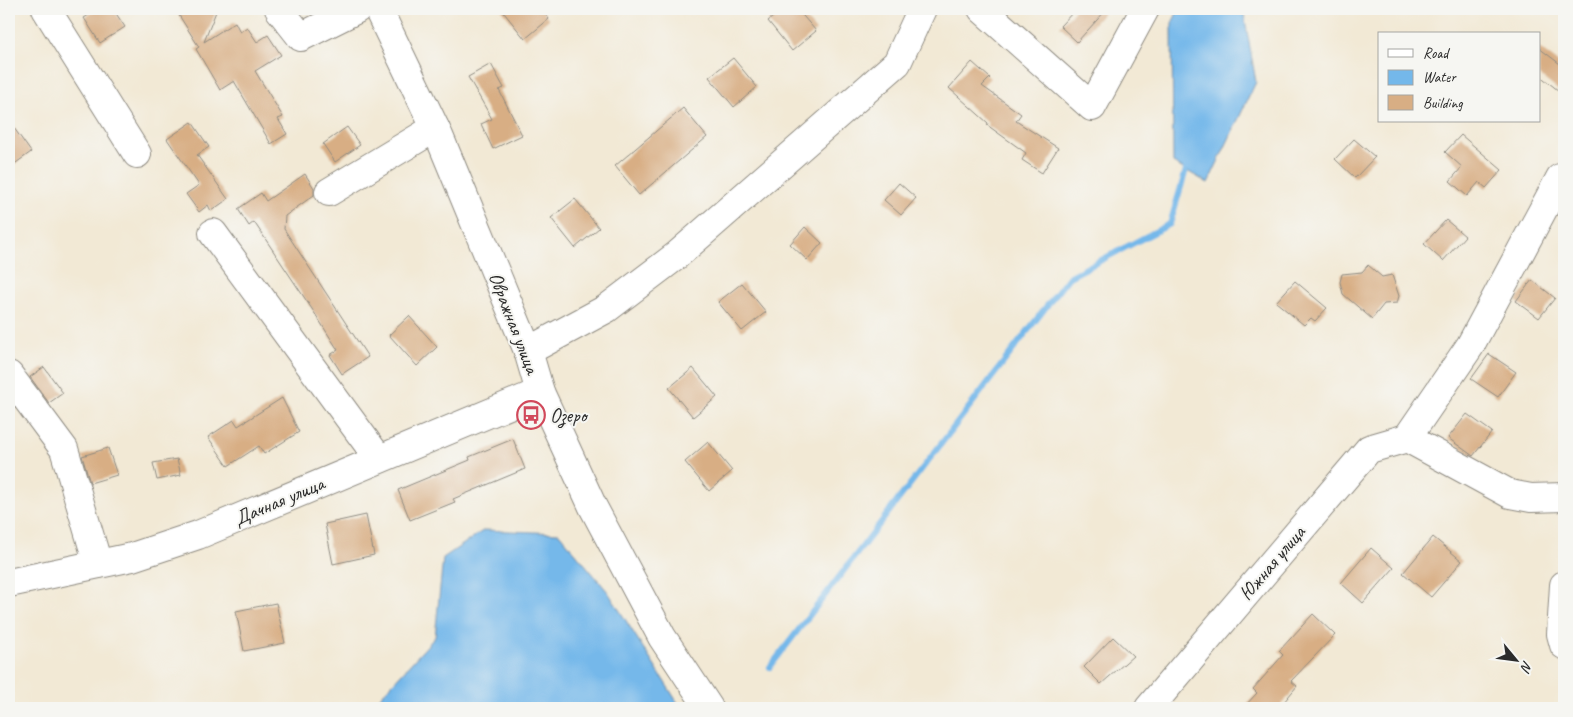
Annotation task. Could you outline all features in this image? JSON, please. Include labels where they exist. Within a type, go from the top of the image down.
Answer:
[{"type":"street","points":[[46,9],[137,154]]},
{"type":"street","points":[[279,9],[300,37],[357,9]]},
{"type":"street","name":"Овражная улица","points":[[378,9],[435,128],[528,351],[540,392],[609,539],[662,637],[709,708]]},
{"type":"street","points":[[528,351],[606,308],[676,256],[897,63],[922,9]]},
{"type":"street","points":[[982,9],[1092,106],[1145,9]]},
{"type":"street","points":[[329,192],[435,128]]},
{"type":"street","points":[[1560,178],[1470,346],[1407,438],[1510,494],[1532,498],[1564,497]]},
{"type":"street","points":[[213,233],[379,459]]},
{"type":"street","points":[[9,375],[64,449],[98,564]]},
{"type":"street","name":"Дачная улица","points":[[9,583],[132,557],[198,535],[540,392]]},
{"type":"street","name":"Южная улица","points":[[1149,708],[1369,449],[1407,438]]},
{"type":"street","points":[[1564,585],[1561,634],[1564,645]]},
{"type":"water","points":[[1179,9],[1246,9],[1244,14],[1256,82],[1208,183],[1173,163],[1172,23]]},
{"type":"water","points":[[484,530],[559,533],[608,592],[681,708],[370,708],[435,637],[443,558]]},
{"type":"building","points":[[98,9],[113,9],[125,27],[100,43],[84,18]]},
{"type":"building","points":[[175,9],[217,9],[204,42],[235,22],[240,32],[247,27],[257,42],[268,35],[281,55],[255,71],[283,117],[278,119],[287,134],[271,144],[234,81],[220,90],[196,49],[199,47]]},
{"type":"building","points":[[501,9],[541,9],[549,19],[525,39]]},
{"type":"building","points":[[783,9],[797,9],[816,31],[792,51],[768,21]]},
{"type":"building","points":[[1076,9],[1107,9],[1077,42],[1060,26]]},
{"type":"building","points":[[1540,49],[1564,67],[1564,95],[1540,76]]},
{"type":"building","points":[[733,58],[757,87],[734,107],[709,77]]},
{"type":"building","points":[[972,62],[990,78],[982,86],[1021,114],[1016,121],[1058,148],[1042,173],[1022,160],[1026,153],[987,125],[988,123],[949,88]]},
{"type":"building","points":[[491,64],[504,88],[499,90],[522,135],[493,149],[481,124],[492,119],[468,77]]},
{"type":"building","points":[[683,108],[707,137],[639,195],[615,166]]},
{"type":"building","points":[[9,121],[31,152],[9,168]]},
{"type":"building","points":[[192,122],[209,147],[197,155],[228,199],[211,211],[208,205],[199,212],[186,194],[199,185],[167,139]]},
{"type":"building","points":[[347,127],[360,145],[335,162],[323,144]]},
{"type":"building","points":[[1461,135],[1502,170],[1486,188],[1479,182],[1467,196],[1450,181],[1462,167],[1445,152]]},
{"type":"building","points":[[1354,139],[1375,157],[1355,178],[1335,159]]},
{"type":"building","points":[[305,174],[314,188],[314,195],[285,216],[284,229],[368,357],[342,374],[330,355],[338,350],[254,222],[249,226],[238,209],[261,193],[266,201]]},
{"type":"building","points":[[899,183],[916,198],[901,215],[884,200]]},
{"type":"building","points":[[575,199],[599,228],[575,248],[551,218]]},
{"type":"building","points":[[1446,220],[1465,236],[1443,261],[1424,244]]},
{"type":"building","points":[[805,227],[822,243],[807,260],[790,244]]},
{"type":"building","points":[[1368,265],[1382,277],[1392,275],[1399,296],[1397,303],[1384,304],[1372,319],[1343,294],[1340,282],[1342,274],[1362,272]]},
{"type":"building","points":[[1532,280],[1555,298],[1539,318],[1516,301]]},
{"type":"building","points":[[1295,281],[1327,308],[1315,321],[1311,318],[1304,325],[1276,302]]},
{"type":"building","points":[[742,283],[766,312],[742,331],[718,302]]},
{"type":"building","points":[[409,316],[437,347],[417,366],[389,335]]},
{"type":"building","points":[[1489,354],[1516,372],[1498,397],[1471,379]]},
{"type":"building","points":[[44,367],[63,393],[49,403],[30,377]]},
{"type":"building","points":[[693,368],[717,397],[693,417],[669,388]]},
{"type":"building","points":[[282,398],[299,432],[264,454],[259,446],[228,466],[208,437],[234,420],[238,426]]},
{"type":"building","points":[[1467,414],[1492,432],[1473,456],[1448,438]]},
{"type":"building","points":[[513,439],[525,469],[453,499],[455,502],[410,520],[398,490],[470,460],[469,457]]},
{"type":"building","points":[[708,442],[732,471],[709,491],[685,462]]},
{"type":"building","points":[[108,448],[117,475],[90,483],[82,456]]},
{"type":"building","points":[[177,459],[181,475],[157,480],[153,463]]},
{"type":"building","points":[[366,515],[374,555],[333,564],[325,524]]},
{"type":"building","points":[[1433,537],[1462,561],[1431,597],[1403,573]]},
{"type":"building","points":[[1371,548],[1394,568],[1363,603],[1341,583]]},
{"type":"building","points":[[276,603],[285,643],[244,651],[236,611]]},
{"type":"building","points":[[1313,614],[1335,635],[1291,681],[1297,686],[1279,708],[1243,708],[1257,693],[1253,689],[1283,655],[1279,651]]},
{"type":"building","points":[[1113,637],[1133,656],[1101,684],[1084,667]]},
{"type":"waterway","points":[[770,667],[1069,277],[1170,224],[1188,163]]},
{"type":"place","name":"Озеро","points":[[531,415]]}]
